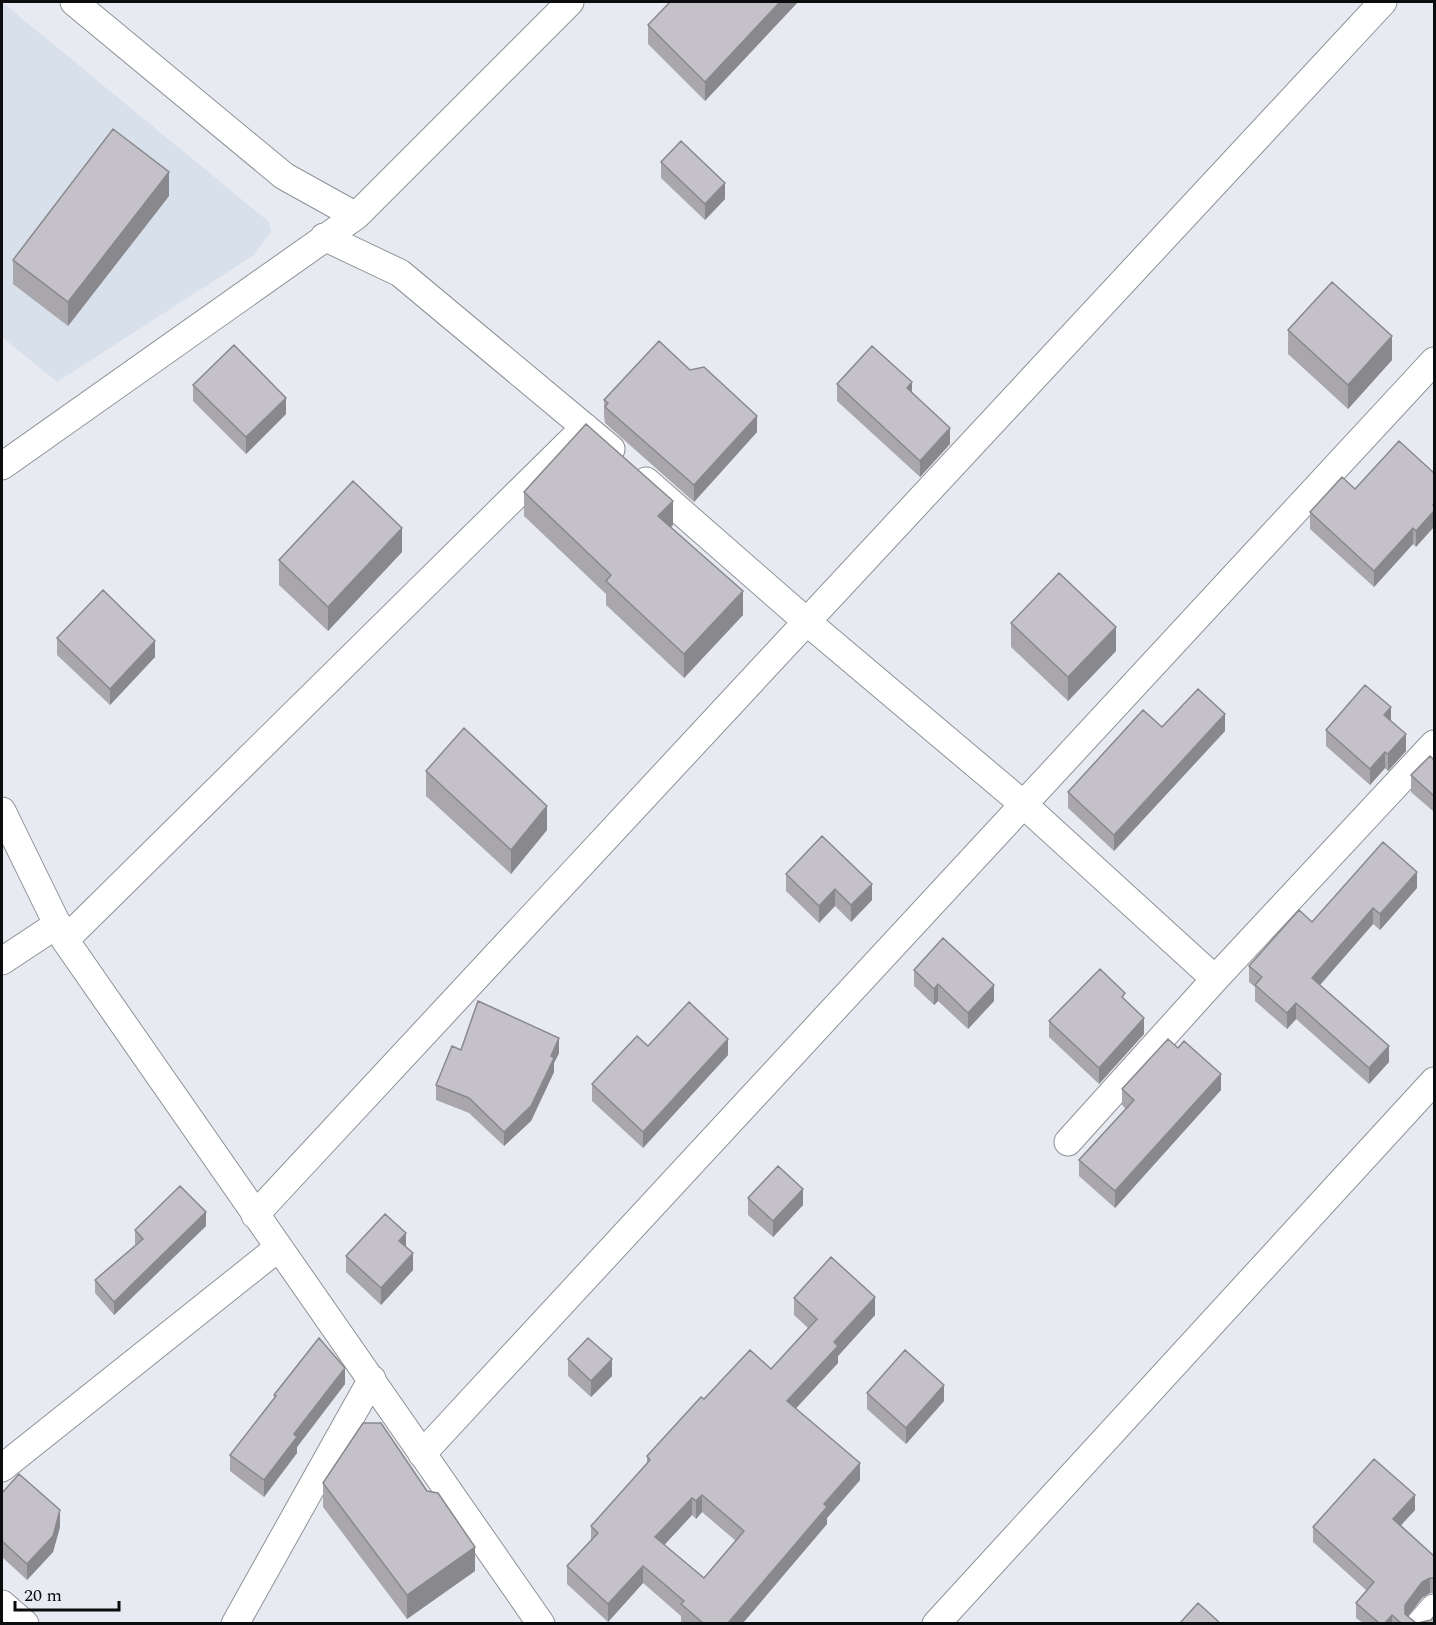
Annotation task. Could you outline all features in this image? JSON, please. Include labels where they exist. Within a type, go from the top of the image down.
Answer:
[{"type":"street","points":[[74,2],[284,176],[356,216]]},
{"type":"street","points":[[2,466],[356,216],[570,2]]},
{"type":"street","points":[[255,1215],[1383,2]]},
{"type":"street","points":[[324,237],[400,273],[585,427],[806,621],[1023,804],[1215,979]]},
{"type":"street","points":[[422,1454],[1434,362]]},
{"type":"street","points":[[2,961],[61,932],[585,427]]},
{"type":"street","points":[[1068,1142],[1215,979],[1434,744]]},
{"type":"street","points":[[2,811],[61,932],[255,1215],[541,1623]]},
{"type":"street","points":[[936,1623],[1434,1081]]},
{"type":"street","points":[[2,1468],[278,1248]]},
{"type":"street","points":[[234,1623],[372,1379]]},
{"type":"street","points":[[2,1604],[25,1623]]},
{"type":"street","points":[[1420,1623],[1434,1608]]},
{"type":"shaded area","points":[[2,2],[269,222],[271,231],[254,255],[57,382],[2,337]]},
{"type":"building","points":[[670,2],[780,2],[705,82],[648,25]]},
{"type":"building","points":[[113,129],[169,172],[68,302],[13,260]]},
{"type":"building","points":[[681,141],[725,183],[705,204],[661,162]]},
{"type":"building","points":[[1332,282],[1392,336],[1348,385],[1288,330]]},
{"type":"building","points":[[659,341],[690,370],[704,367],[757,416],[694,485],[605,407],[608,403],[604,400]]},
{"type":"building","points":[[234,345],[286,398],[246,437],[193,385]]},
{"type":"building","points":[[872,346],[912,382],[907,388],[950,428],[920,461],[837,384]]},
{"type":"building","points":[[586,424],[673,501],[658,516],[743,591],[684,654],[606,581],[611,575],[524,492]]},
{"type":"building","points":[[1399,441],[1434,473],[1434,511],[1416,531],[1413,528],[1374,571],[1310,512],[1342,477],[1355,489]]},
{"type":"building","points":[[353,481],[402,528],[328,607],[279,560]]},
{"type":"building","points":[[1059,573],[1116,627],[1068,677],[1011,623]]},
{"type":"building","points":[[103,590],[155,641],[110,689],[57,638]]},
{"type":"building","points":[[1365,685],[1391,707],[1384,715],[1406,734],[1370,769],[1326,730]]},
{"type":"building","points":[[1198,689],[1225,714],[1114,835],[1068,792],[1143,710],[1162,727]]},
{"type":"building","points":[[464,728],[547,806],[511,850],[426,771]]},
{"type":"building","points":[[1430,756],[1434,760],[1434,796],[1411,775]]},
{"type":"building","points":[[822,836],[872,884],[851,905],[835,889],[819,906],[786,874]]},
{"type":"building","points":[[1383,842],[1417,872],[1380,914],[1373,908],[1312,978],[1389,1046],[1369,1068],[1296,1003],[1287,1013],[1255,985],[1262,977],[1249,966],[1299,910],[1312,922]]},
{"type":"building","points":[[943,938],[994,985],[968,1013],[938,984],[934,989],[914,970]]},
{"type":"building","points":[[1100,969],[1125,993],[1122,997],[1144,1018],[1099,1068],[1049,1021]]},
{"type":"building","points":[[478,1001],[559,1038],[551,1056],[554,1058],[531,1106],[504,1132],[469,1098],[436,1085],[452,1046],[461,1050]]},
{"type":"building","points":[[689,1002],[728,1039],[643,1132],[592,1084],[637,1036],[648,1046]]},
{"type":"building","points":[[1168,1039],[1178,1048],[1184,1041],[1221,1074],[1115,1191],[1079,1160],[1134,1100],[1122,1089]]},
{"type":"building","points":[[778,1166],[803,1189],[773,1221],[748,1198]]},
{"type":"building","points":[[180,1186],[206,1212],[114,1302],[95,1280],[143,1239],[135,1230]]},
{"type":"building","points":[[385,1214],[406,1233],[399,1241],[413,1253],[381,1288],[346,1256]]},
{"type":"building","points":[[831,1257],[875,1297],[834,1342],[838,1346],[787,1401],[860,1463],[824,1504],[827,1507],[728,1623],[703,1623],[681,1604],[684,1601],[643,1566],[608,1604],[567,1566],[598,1533],[591,1526],[650,1460],[647,1456],[701,1397],[704,1399],[750,1350],[771,1369],[817,1319],[794,1298]],"holes":[[[702,1495],[744,1531],[704,1578],[655,1537],[692,1498],[696,1501]]]},
{"type":"building","points":[[319,1338],[345,1368],[294,1434],[297,1437],[264,1480],[230,1455]]},
{"type":"building","points":[[588,1338],[612,1359],[591,1381],[568,1359]]},
{"type":"building","points":[[905,1350],[944,1385],[906,1428],[867,1393]]},
{"type":"building","points":[[363,1423],[381,1423],[427,1491],[438,1493],[475,1547],[407,1595],[323,1483]]},
{"type":"building","points":[[1374,1459],[1415,1495],[1393,1519],[1434,1556],[1434,1578],[1422,1582],[1405,1605],[1405,1614],[1416,1623],[1401,1623],[1392,1615],[1385,1623],[1379,1623],[1356,1603],[1374,1582],[1313,1527]]},
{"type":"building","points":[[19,1474],[60,1510],[53,1536],[27,1564],[2,1541],[2,1493]]},
{"type":"building","points":[[1198,1603],[1220,1623],[1180,1623]]},
{"type":"building","points":[[1434,1616],[1434,1623],[1418,1623],[1431,1620]]}]
